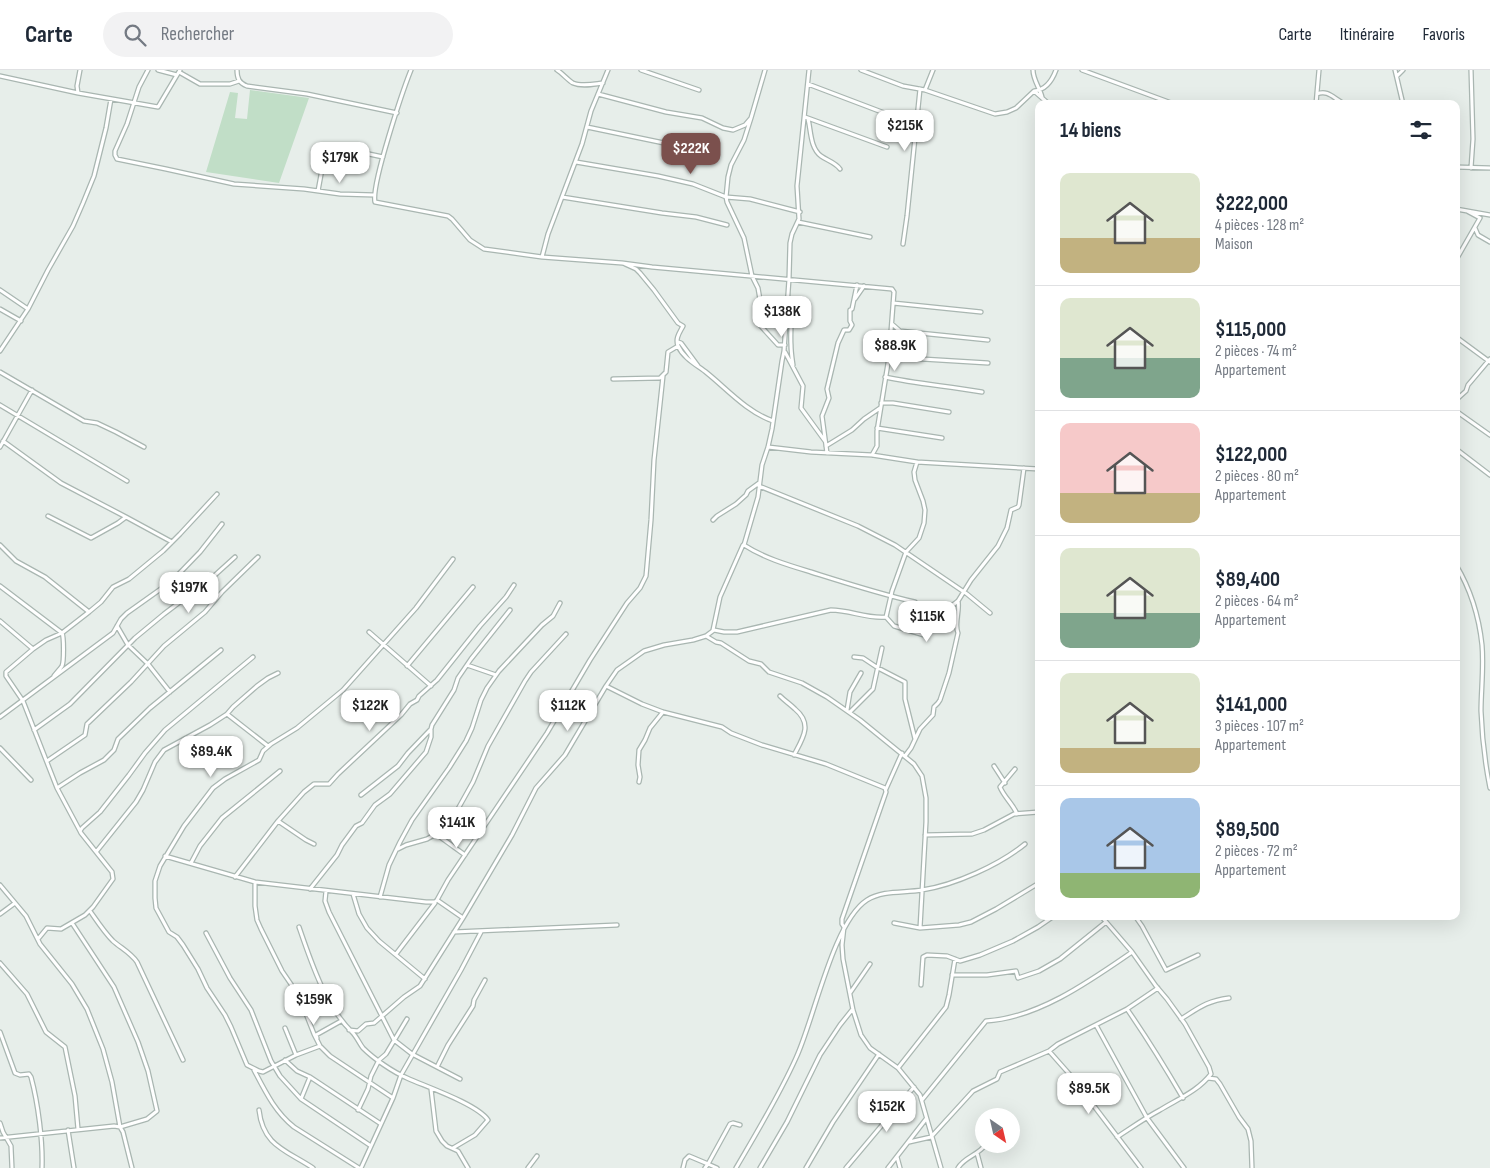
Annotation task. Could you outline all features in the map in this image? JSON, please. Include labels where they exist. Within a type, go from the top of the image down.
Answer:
[{"type":"street","points":[[78,93],[77,86],[80,70]]},
{"type":"street","points":[[148,70],[139,87],[127,124],[115,151],[117,159],[234,184],[374,195]]},
{"type":"street","points":[[158,70],[179,72],[195,82],[205,85],[230,84],[239,81]]},
{"type":"street","points":[[237,70],[239,81],[247,86],[306,94],[396,113]]},
{"type":"street","points":[[411,70],[383,157],[374,195],[375,202],[448,216],[470,240],[484,249],[542,257],[892,289],[894,292],[892,324],[877,446],[872,455]]},
{"type":"street","points":[[557,70],[573,83],[588,85],[603,83]]},
{"type":"street","points":[[542,257],[548,234],[576,162],[591,111],[608,70]]},
{"type":"street","points":[[641,70],[699,90]]},
{"type":"street","points":[[764,70],[744,140],[731,165],[726,197],[744,238],[752,276],[758,288],[762,311],[758,323],[778,345],[785,345]]},
{"type":"street","points":[[349,1030],[358,1031],[366,1024],[374,1023],[404,997],[418,988],[425,979],[512,835],[536,788],[564,755],[617,670],[644,651],[664,644],[693,640],[706,636],[713,630],[720,597],[744,545],[755,511],[762,465],[772,429],[785,345],[791,238],[800,212],[797,186],[806,118],[809,70]]},
{"type":"street","points":[[861,70],[904,86],[995,114],[1016,108],[1034,91],[1041,90],[1050,81],[1056,70]]},
{"type":"street","points":[[903,244],[916,124],[922,90],[932,70]]},
{"type":"street","points":[[1033,70],[1033,76],[1041,90],[1042,99]]},
{"type":"street","points":[[1082,70],[1163,100]]},
{"type":"street","points":[[1316,100],[1319,70]]},
{"type":"street","points":[[1394,70],[1402,100]]},
{"type":"street","points":[[1397,76],[1403,70]]},
{"type":"street","points":[[1471,70],[1473,139],[1471,168]]},
{"type":"street","points":[[0,76],[78,93],[159,106],[179,72]]},
{"type":"street","points":[[808,84],[916,124]]},
{"type":"street","points":[[1034,91],[1042,99]]},
{"type":"street","points":[[1317,94],[1326,92],[1337,100]]},
{"type":"street","points":[[598,94],[666,112],[702,118],[727,130],[739,128],[751,118]]},
{"type":"street","points":[[0,352],[28,310],[72,226],[94,176],[111,99]]},
{"type":"street","points":[[806,118],[887,147]]},
{"type":"street","points":[[806,118],[817,152],[820,156],[834,162],[840,169]]},
{"type":"street","points":[[587,127],[688,148]]},
{"type":"street","points":[[318,191],[325,153],[328,147],[355,150],[383,157]]},
{"type":"street","points":[[576,162],[658,176],[693,184],[726,197],[750,199],[800,212]]},
{"type":"street","points":[[1460,167],[1490,168]]},
{"type":"street","points":[[562,197],[696,217],[727,225]]},
{"type":"street","points":[[1460,210],[1490,215]]},
{"type":"street","points":[[1460,253],[1480,218],[1467,211]]},
{"type":"street","points":[[798,222],[870,237]]},
{"type":"street","points":[[1475,228],[1478,235],[1490,242]]},
{"type":"street","points":[[622,263],[636,269],[640,273],[678,323],[683,326],[677,337],[678,344],[687,358],[741,402],[766,419],[773,421]]},
{"type":"street","points":[[827,453],[822,418],[829,398],[827,389],[839,340],[844,330],[849,330],[852,325],[850,310],[852,309],[857,285]]},
{"type":"street","points":[[854,299],[864,286]]},
{"type":"street","points":[[0,290],[28,310]]},
{"type":"street","points":[[893,303],[981,312]]},
{"type":"street","points":[[788,304],[791,322],[793,366]]},
{"type":"street","points":[[0,308],[21,321]]},
{"type":"street","points":[[892,324],[900,331],[988,340]]},
{"type":"street","points":[[1460,340],[1490,361],[1460,397]]},
{"type":"street","points":[[396,954],[436,901],[448,880],[547,733],[590,660],[627,603],[640,588],[646,576],[654,460],[663,376],[666,372],[668,352],[678,344]]},
{"type":"street","points":[[784,351],[803,386],[801,408],[825,441]]},
{"type":"street","points":[[888,356],[988,363]]},
{"type":"street","points":[[0,372],[84,421],[97,423],[144,447]]},
{"type":"street","points":[[613,379],[656,379],[663,376]]},
{"type":"street","points":[[885,377],[918,384],[982,392]]},
{"type":"street","points":[[0,447],[32,390]]},
{"type":"street","points":[[822,452],[826,446],[852,430],[881,405],[894,403],[949,412]]},
{"type":"street","points":[[0,405],[127,481]]},
{"type":"street","points":[[1460,414],[1490,435]]},
{"type":"street","points":[[766,419],[772,429]]},
{"type":"street","points":[[878,428],[942,438]]},
{"type":"street","points":[[3,442],[61,483],[172,542]]},
{"type":"street","points":[[768,447],[872,455],[917,462],[1035,469]]},
{"type":"street","points":[[1460,452],[1490,474]]},
{"type":"street","points":[[886,617],[906,552],[919,538],[924,523],[925,510],[914,472],[917,462]]},
{"type":"street","points":[[713,630],[737,632],[831,610],[844,610],[874,617],[886,617],[894,626],[924,635],[928,625],[940,612],[958,601],[963,591],[998,546],[1007,528],[1011,510],[1019,506],[1024,468]]},
{"type":"street","points":[[713,520],[716,516],[736,504],[748,491],[759,485]]},
{"type":"street","points":[[759,485],[875,534],[906,552],[963,591],[990,613]]},
{"type":"street","points":[[38,940],[47,928],[60,929],[90,911],[114,877],[80,831],[57,788],[23,701],[5,673],[33,649],[62,632],[89,612],[101,602],[113,587],[129,579],[172,542],[217,494]]},
{"type":"street","points":[[48,516],[91,538],[126,517]]},
{"type":"street","points":[[0,717],[113,633],[127,613],[172,581],[200,552],[222,524]]},
{"type":"street","points":[[0,545],[16,560],[44,577],[89,612]]},
{"type":"street","points":[[744,545],[762,555],[782,562],[915,602]]},
{"type":"street","points":[[34,730],[70,704],[128,645],[235,557]]},
{"type":"street","points":[[47,761],[85,735],[87,724],[131,682],[164,646],[205,612],[222,592],[258,557]]},
{"type":"street","points":[[320,1046],[296,1055],[263,1072],[245,1063],[235,1035],[225,1015],[207,988],[183,945],[177,937],[169,932],[156,908],[154,898],[155,881],[165,856],[184,826],[213,788],[259,760],[263,751],[268,746],[297,728],[343,690],[416,608],[453,559]]},
{"type":"street","points":[[1460,572],[1467,583],[1476,613],[1482,646],[1481,712],[1486,768],[1490,788]]},
{"type":"street","points":[[235,877],[278,821],[310,787],[314,784],[330,784],[338,774],[401,716],[410,704],[417,700],[437,680],[514,585]]},
{"type":"street","points":[[0,586],[62,632],[64,640],[63,662],[53,678]]},
{"type":"street","points":[[407,666],[473,587]]},
{"type":"street","points":[[941,1168],[922,1101],[914,1087],[898,1068],[870,1048],[861,1035],[853,1010],[843,959],[844,927],[842,919],[886,789],[904,754],[915,740],[920,729],[933,716],[934,706],[940,700],[950,673],[958,633],[956,628],[959,608],[958,601]]},
{"type":"street","points":[[380,896],[396,850],[412,820],[466,741],[481,700],[496,675],[542,625],[553,616],[560,602]]},
{"type":"street","points":[[361,794],[398,766],[408,752],[430,729],[454,690],[458,678],[510,610]]},
{"type":"street","points":[[0,621],[33,649]]},
{"type":"street","points":[[117,626],[128,645],[148,664],[170,692]]},
{"type":"street","points":[[369,632],[431,686]]},
{"type":"street","points":[[396,850],[406,844],[428,839],[436,834],[454,816],[473,782],[488,746],[525,681],[566,634]]},
{"type":"street","points":[[706,636],[750,661],[762,664],[769,672],[802,682],[827,697],[904,754],[919,770],[924,782],[926,798],[920,928]]},
{"type":"street","points":[[848,711],[873,689],[882,648]]},
{"type":"street","points":[[57,788],[104,760],[114,750],[118,739],[170,692],[221,650]]},
{"type":"street","points":[[80,831],[100,812],[165,730],[253,657]]},
{"type":"street","points":[[854,657],[864,658],[878,668],[905,682],[904,699],[915,740]]},
{"type":"street","points":[[467,665],[496,675]]},
{"type":"street","points":[[96,852],[136,802],[155,762],[164,750],[227,714],[257,686],[278,673]]},
{"type":"street","points":[[848,711],[850,693],[861,673]]},
{"type":"street","points":[[606,686],[663,712],[722,727],[731,733],[794,756],[826,764],[883,786],[886,789]]},
{"type":"street","points":[[780,696],[806,722],[800,745],[794,756]]},
{"type":"street","points":[[639,782],[639,750],[650,728],[663,712]]},
{"type":"street","points":[[227,714],[268,746]]},
{"type":"street","points":[[310,889],[337,855],[356,826],[362,823],[375,805],[390,794],[426,752],[431,737],[430,729]]},
{"type":"street","points":[[0,748],[31,780]]},
{"type":"street","points":[[994,766],[1005,783]]},
{"type":"street","points":[[1015,769],[1005,783],[1001,785],[1001,789],[1017,814]]},
{"type":"street","points":[[191,863],[200,846],[222,818],[280,771]]},
{"type":"street","points":[[925,835],[978,832],[995,825],[1013,814],[1035,812]]},
{"type":"street","points":[[278,821],[314,844]]},
{"type":"street","points":[[436,834],[465,855]]},
{"type":"street","points":[[736,1168],[797,1056],[844,927],[859,906],[880,894],[940,887],[1013,854],[1025,844]]},
{"type":"street","points":[[165,856],[255,882],[353,894],[436,901],[463,918]]},
{"type":"street","points":[[255,882],[254,900],[260,929],[282,971],[299,996],[320,1046],[330,1056],[393,1098]]},
{"type":"street","points":[[0,885],[26,916],[44,950],[72,984],[91,1017],[104,1049],[120,1127],[124,1132],[132,1168]]},
{"type":"street","points":[[894,923],[920,928],[972,922],[1035,885]]},
{"type":"street","points":[[326,891],[329,912],[394,1040],[412,1054],[460,1079]]},
{"type":"street","points":[[353,894],[359,914],[367,928],[425,979]]},
{"type":"street","points":[[0,914],[16,903]]},
{"type":"street","points":[[90,911],[106,934],[130,952],[138,962],[183,1060]]},
{"type":"street","points":[[921,985],[923,957],[926,955],[946,956],[960,961],[1013,941],[1048,920]]},
{"type":"street","points":[[1137,920],[1166,970],[1198,955]]},
{"type":"street","points":[[952,975],[987,975],[1016,971],[1018,978],[1039,971],[1060,959],[1106,922],[1132,952],[1181,1019],[1209,1067],[1211,1074],[1183,1098],[1117,1137]]},
{"type":"street","points":[[0,1138],[78,1129],[120,1127],[148,1119],[157,1111],[148,1070],[114,987],[72,923]]},
{"type":"street","points":[[454,932],[617,925]]},
{"type":"street","points":[[299,927],[310,959],[341,1022],[353,1033],[365,1050],[401,1075],[473,1107],[488,1120],[470,1138],[453,1148]]},
{"type":"street","points":[[254,1068],[272,1104],[284,1119],[360,1168],[393,1098],[401,1075],[481,932]]},
{"type":"street","points":[[206,934],[230,978],[251,1010],[273,1067],[284,1082],[301,1099],[371,1146]]},
{"type":"street","points":[[922,1101],[986,1020],[1018,1016],[1060,997],[1104,972],[1132,952]]},
{"type":"street","points":[[898,1068],[946,1007],[956,958]]},
{"type":"street","points":[[0,963],[27,994],[46,1032],[65,1047],[75,1096],[78,1129]]},
{"type":"street","points":[[850,994],[870,964]]},
{"type":"street","points":[[437,1067],[473,1006],[474,1000],[485,980]]},
{"type":"street","points":[[908,1142],[931,1137],[972,1091],[997,1079],[1000,1072],[1049,1050],[1127,1009],[1158,988]]},
{"type":"street","points":[[1181,1019],[1206,1003],[1229,998]]},
{"type":"street","points":[[1127,1009],[1155,1049],[1161,1064],[1183,1098]]},
{"type":"street","points":[[760,1168],[787,1122],[820,1055],[840,1025],[853,1010]]},
{"type":"street","points":[[358,1110],[379,1060],[386,1054],[407,1020]]},
{"type":"street","points":[[320,1046],[316,1035],[341,1022]]},
{"type":"street","points":[[1096,1025],[1148,1118],[1184,1168]]},
{"type":"street","points":[[285,1028],[296,1055]]},
{"type":"street","points":[[0,1032],[15,1073],[20,1075],[29,1074],[31,1077],[41,1133],[42,1168]]},
{"type":"street","points":[[1049,1050],[1072,1077],[1141,1168]]},
{"type":"street","points":[[806,1168],[833,1122],[879,1054]]},
{"type":"street","points":[[286,1060],[297,1070],[381,1124]]},
{"type":"street","points":[[301,1099],[310,1077]]},
{"type":"street","points":[[1208,1078],[1216,1079],[1220,1084],[1248,1129],[1251,1141],[1252,1168]]},
{"type":"street","points":[[846,1168],[914,1087]]},
{"type":"street","points":[[431,1088],[436,1131],[447,1146],[458,1151],[468,1168]]},
{"type":"street","points":[[259,1110],[262,1128],[268,1137],[282,1149],[313,1168]]},
{"type":"street","points":[[888,1168],[927,1118]]},
{"type":"street","points":[[0,1123],[11,1146],[12,1168]]},
{"type":"street","points":[[707,1166],[730,1124],[740,1125]]},
{"type":"street","points":[[68,1130],[74,1168]]},
{"type":"street","points":[[958,1168],[960,1163],[977,1154],[981,1168]]},
{"type":"street","points":[[528,1168],[537,1156]]},
{"type":"street","points":[[683,1168],[686,1158],[689,1156],[707,1166],[717,1168]]},
{"type":"street","points":[[897,1157],[900,1168]]},
{"type":"green space","points":[[250,90],[309,98],[279,183],[206,172],[230,92],[238,93],[235,118],[247,119]]}]
